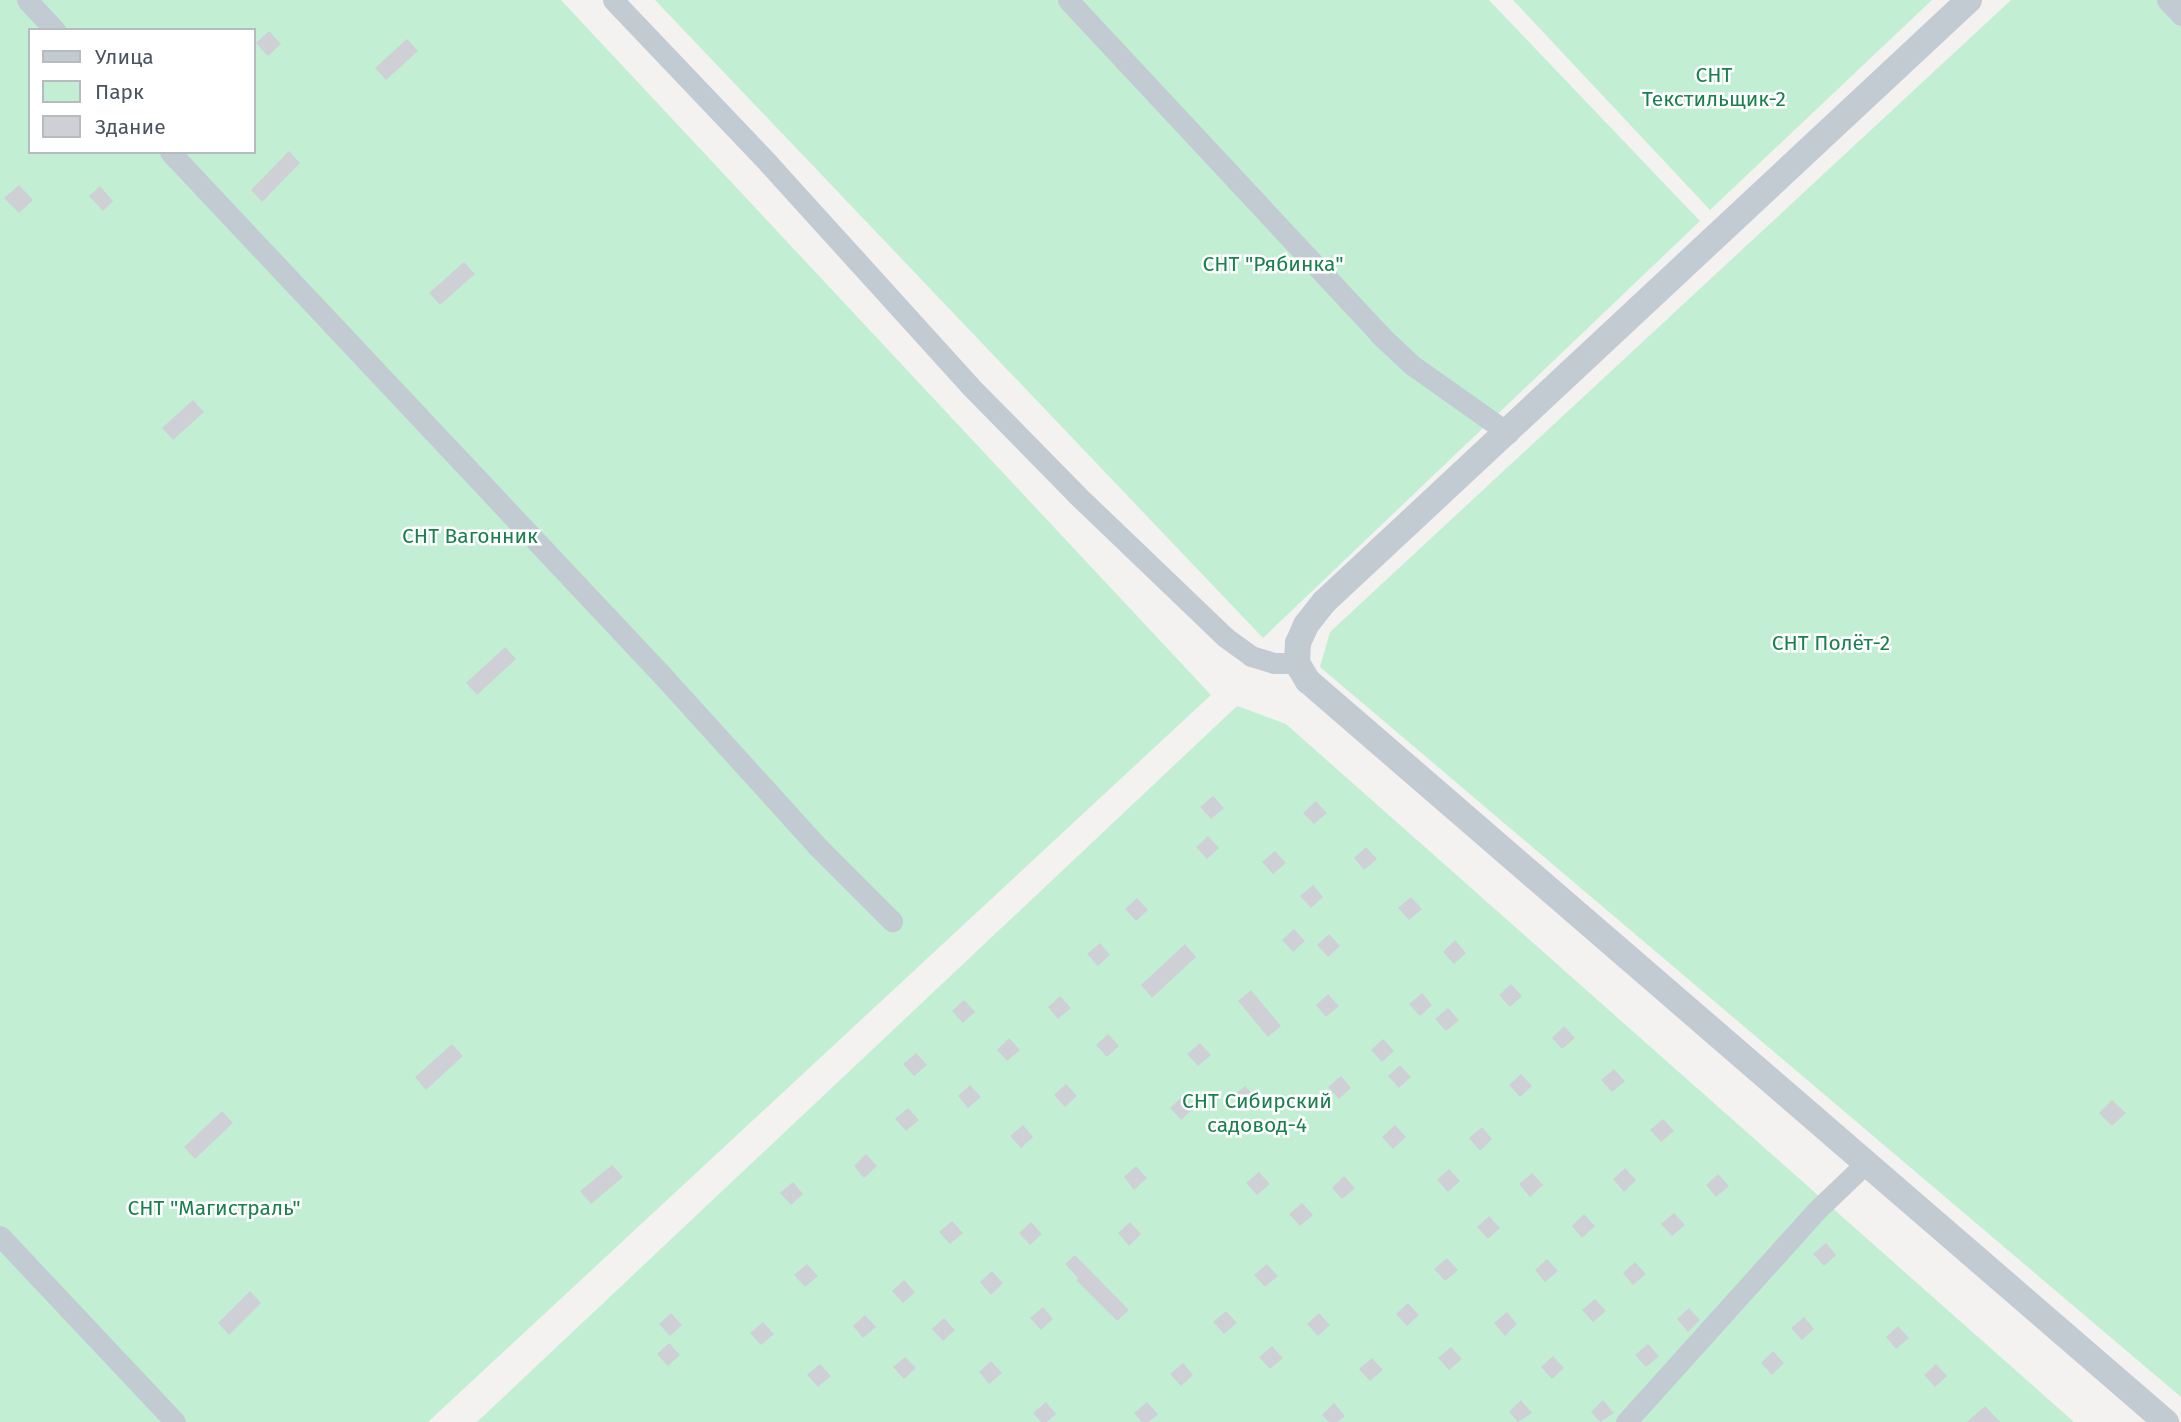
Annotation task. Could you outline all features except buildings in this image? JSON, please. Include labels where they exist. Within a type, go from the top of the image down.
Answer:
[{"type":"street","points":[[27,0],[53,28]]},
{"type":"street","points":[[613,0],[768,163],[970,386],[1077,495],[1242,650],[1251,656],[1274,663],[1297,663]]},
{"type":"street","points":[[1068,0],[1380,335],[1412,365],[1508,433]]},
{"type":"street","points":[[1969,0],[1324,602],[1306,625],[1298,643],[1297,663],[1308,681],[2166,1422]]},
{"type":"street","points":[[2167,0],[2181,15]]},
{"type":"street","points":[[172,154],[662,675],[818,847],[892,921]]},
{"type":"street","points":[[1626,1422],[1817,1210],[1867,1163]]},
{"type":"street","points":[[0,1237],[175,1422]]},
{"type":"green space","name":"СНТ Вагонник","points":[[0,0],[561,0],[1211,695],[428,1422],[0,1422]]},
{"type":"green space","name":"СНТ \"Рябинка\"","points":[[655,0],[1489,0],[1700,221],[1263,638]]},
{"type":"green space","name":"СНТ Текстильщик-2","points":[[1513,0],[1932,0],[1710,210]]},
{"type":"green space","name":"СНТ Полёт-2","points":[[2011,0],[2181,0],[2181,1397],[1320,667],[1330,632]]},
{"type":"green space","name":"СНТ Сибирский садовод-4","points":[[1237,706],[1286,724],[2074,1422],[477,1422]]},
{"type":"park label","name":"СНТ \"Магистраль\"","points":[[214,1208]]}]
